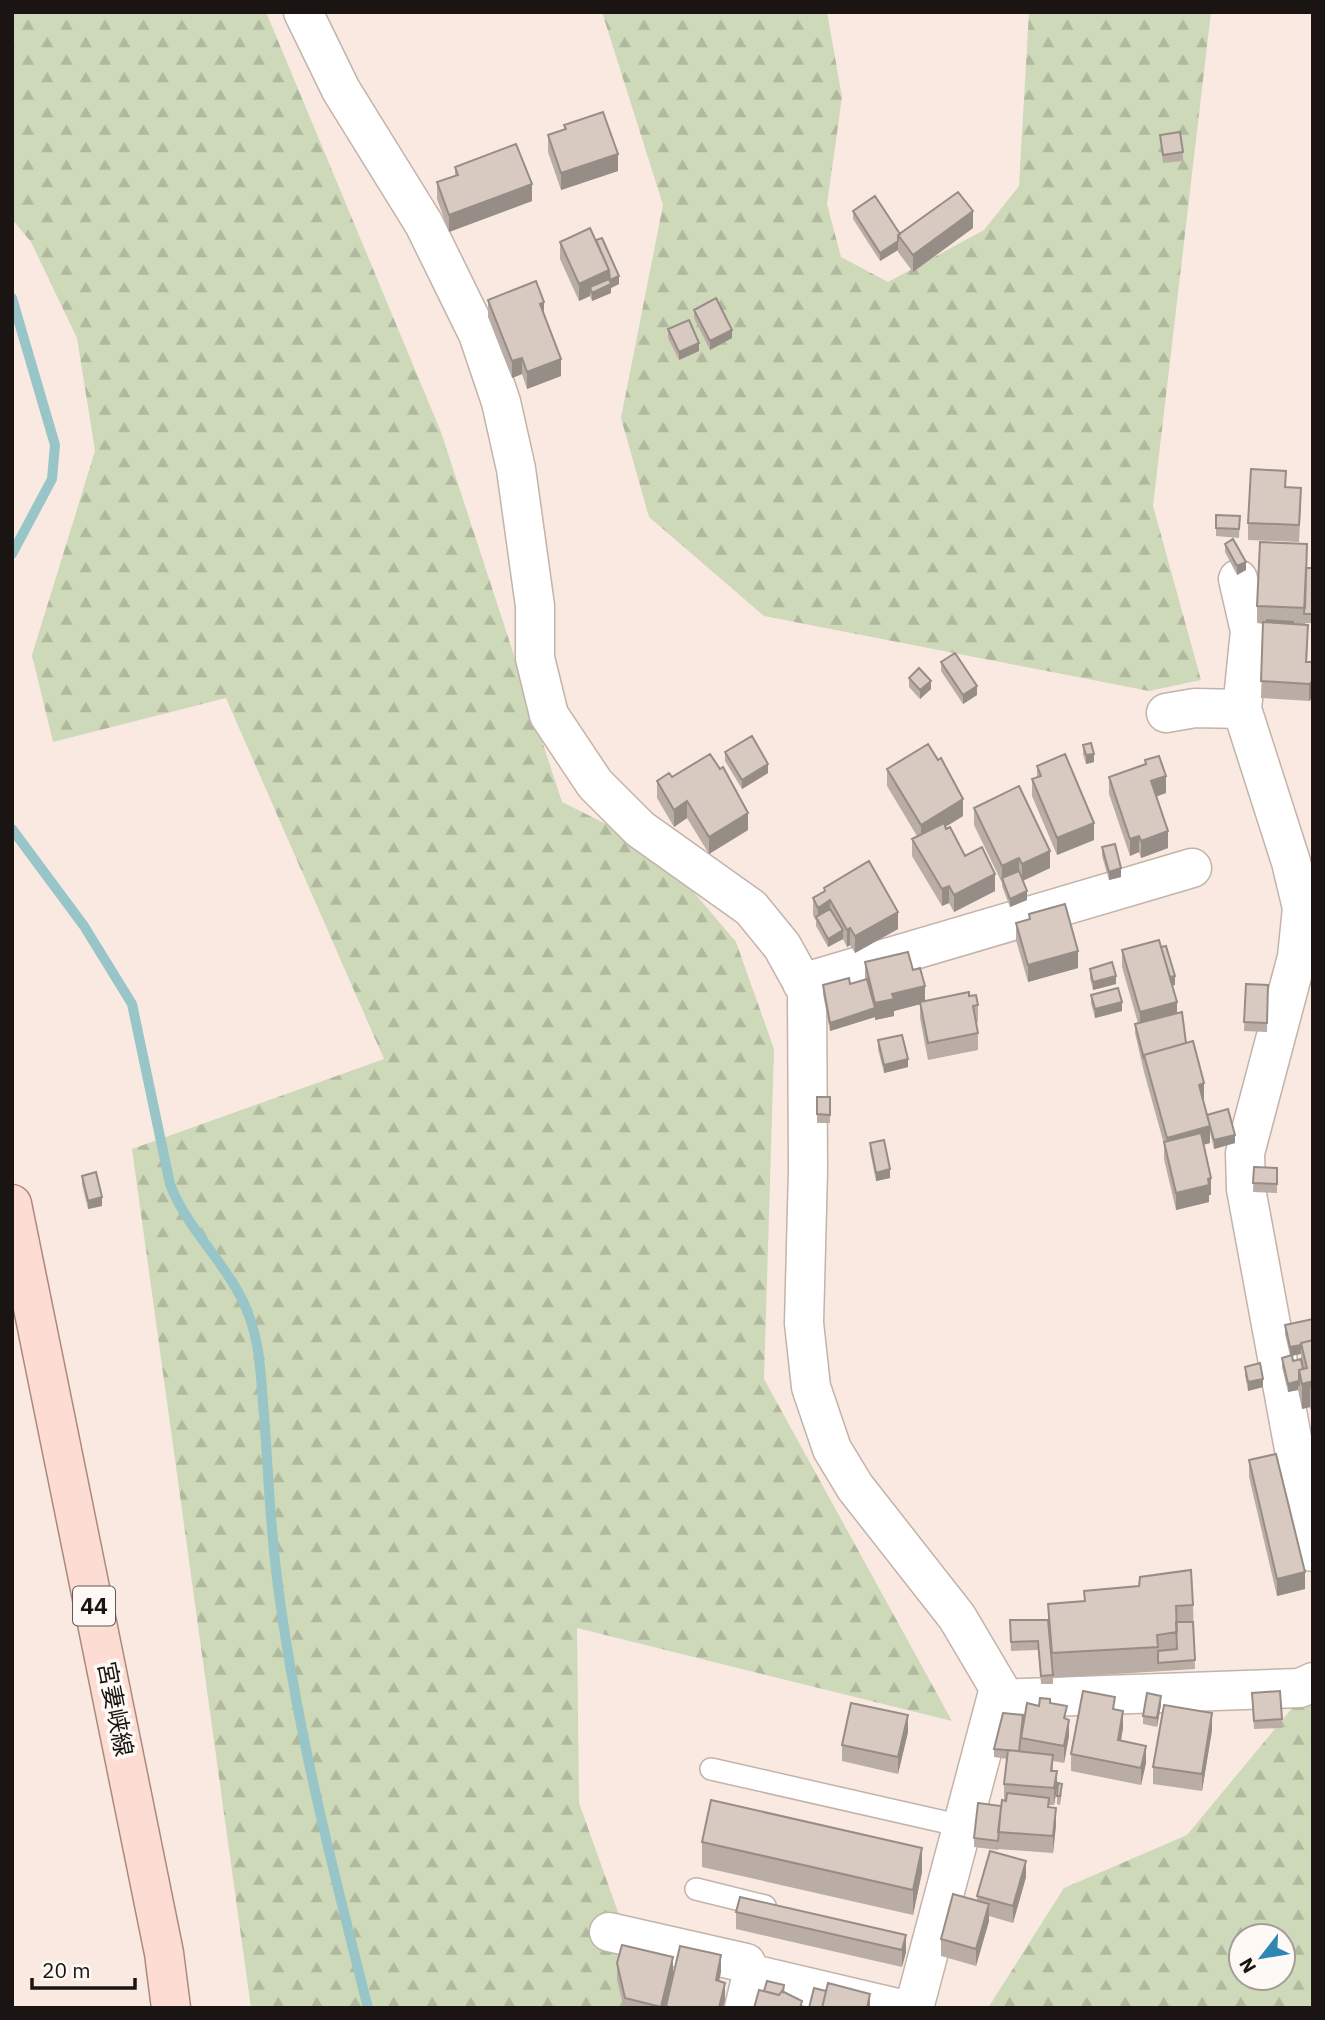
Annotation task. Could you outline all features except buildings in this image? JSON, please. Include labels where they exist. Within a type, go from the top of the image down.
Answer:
[{"type":"main road","name":"宮妻峡線","points":[[12,1205],[164,1953],[171,2008]]},
{"type":"street","points":[[303,12],[341,90],[424,224],[478,334],[501,402],[516,468],[535,606],[535,658],[549,715],[595,784],[640,829],[751,908],[782,946],[807,991],[808,1170],[804,1323],[811,1387],[832,1449],[855,1487],[957,1617],[999,1688],[999,1699],[962,1826],[917,1943],[914,2008]]},
{"type":"street","points":[[1238,579],[1250,631],[1242,709],[1291,862],[1302,908],[1297,957],[1245,1153],[1246,1189],[1313,1552]]},
{"type":"street","points":[[1166,713],[1195,708],[1242,709]]},
{"type":"street","points":[[802,983],[1192,868]]},
{"type":"street","points":[[999,1699],[1300,1688],[1313,1682]]},
{"type":"street","points":[[609,1932],[746,1963],[748,1991],[897,2008]]},
{"type":"lane","points":[[711,1769],[962,1826]]},
{"type":"lane","points":[[696,1889],[787,1912]]},
{"type":"green space","points":[[12,12],[266,12],[441,432],[562,802],[658,850],[736,942],[774,1049],[764,1379],[952,1721],[577,1628],[579,1803],[632,1951],[625,2008],[251,2008],[132,1149],[384,1059],[226,698],[53,742],[32,655],[95,451],[77,338],[31,242],[12,219]]},
{"type":"green space","points":[[602,12],[827,12],[842,97],[827,204],[841,257],[888,282],[984,230],[1019,186],[1029,12],[1211,12],[1153,506],[1201,680],[1149,691],[764,616],[649,517],[621,418],[663,205]]},
{"type":"green space","points":[[1313,1683],[1313,2008],[988,2008],[1064,1888],[1187,1835]]},
{"type":"waterway","points":[[12,298],[55,445],[52,479],[12,554]]},
{"type":"waterway","points":[[12,829],[84,926],[132,1004],[170,1184],[189,1220],[236,1287],[252,1325],[260,1369],[275,1558],[294,1686],[328,1848],[368,2008]]}]
